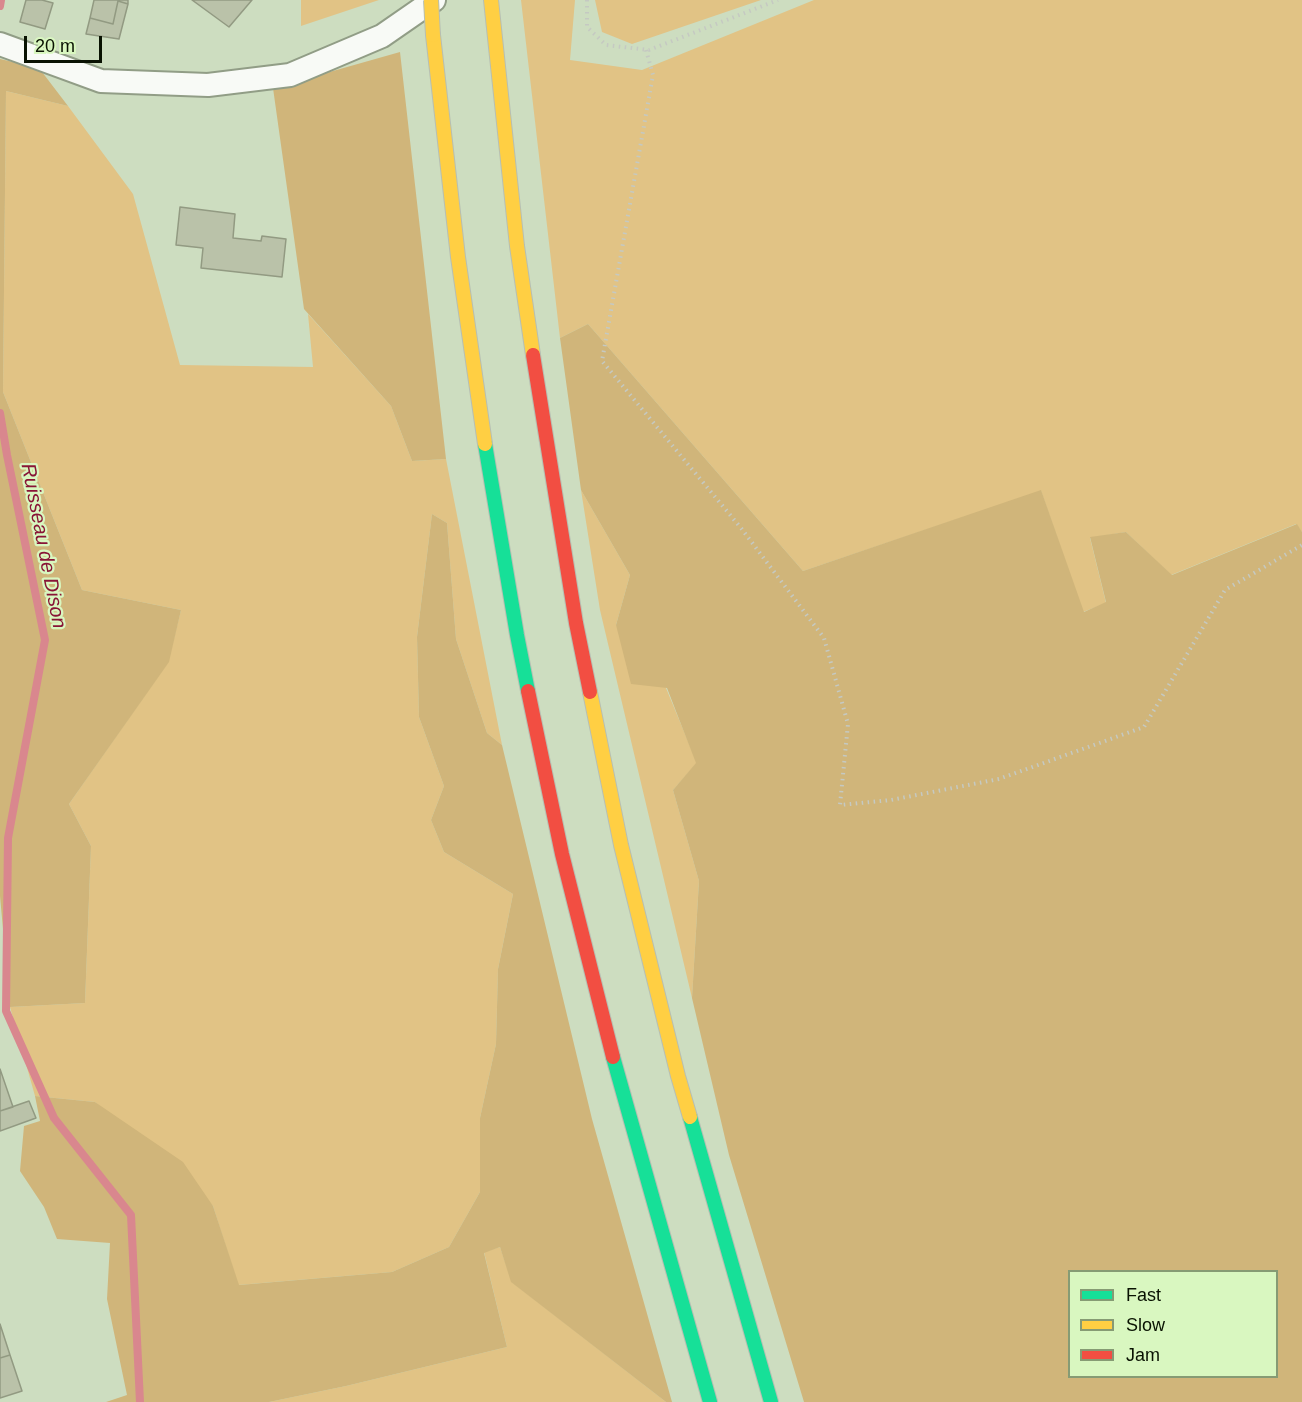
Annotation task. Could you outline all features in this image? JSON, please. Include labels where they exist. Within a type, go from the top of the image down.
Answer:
[{"type":"highway","points":[[432,0],[433,35],[458,257],[479,409],[517,635],[562,854],[620,1085],[710,1402]]},
{"type":"highway","points":[[491,0],[517,246],[576,622],[621,845],[678,1076],[771,1402]]},
{"type":"street","points":[[0,44],[101,81],[208,85],[290,75],[382,36],[432,0]]},
{"type":"path","points":[[587,0],[587,27],[606,45],[646,50],[778,0]]},
{"type":"path","points":[[646,50],[653,75],[602,361],[741,528],[824,638],[848,724],[840,805],[891,800],[999,779],[1144,727],[1225,590],[1302,545]]},
{"type":"shaded area","points":[[301,0],[379,0],[301,26]]},
{"type":"shaded area","points":[[521,0],[575,0],[570,60],[642,70],[814,0],[1302,0],[1302,532],[1296,524],[1171,575],[1126,532],[1090,538],[1106,603],[1083,612],[1041,491],[803,571],[588,324],[560,338]]},
{"type":"shaded area","points":[[595,0],[761,0],[632,44],[602,32]]},
{"type":"shaded area","points":[[400,52],[446,459],[412,461],[391,406],[304,309],[273,88]]},
{"type":"shaded area","points":[[0,59],[39,68],[68,106],[6,91],[3,392],[82,590],[181,610],[169,662],[69,804],[91,846],[85,1003],[10,1007],[0,896]]},
{"type":"shaded area","points":[[6,91],[68,106],[133,194],[180,365],[313,367],[308,314],[391,406],[412,461],[446,459],[502,745],[487,733],[456,639],[447,523],[432,514],[417,637],[419,717],[444,786],[431,820],[444,852],[513,894],[498,969],[496,1044],[480,1118],[480,1192],[449,1247],[392,1272],[238,1285],[213,1206],[95,1102],[35,1096],[10,1007],[85,1003],[91,846],[69,804],[168,662],[181,610],[82,590],[3,392]]},
{"type":"shaded area","points":[[588,324],[803,571],[1041,490],[1084,612],[1106,602],[1090,537],[1126,532],[1172,575],[1297,524],[1302,532],[1302,1402],[804,1402],[729,1155],[692,998],[699,881],[673,790],[696,763],[667,688],[631,684],[616,625],[630,575],[581,490],[560,338]]},
{"type":"shaded area","points":[[581,490],[630,575],[616,625],[666,688],[697,763],[673,790],[699,881],[692,998],[600,610]]},
{"type":"shaded area","points":[[432,514],[447,523],[456,639],[487,733],[502,745],[592,1119],[672,1402],[666,1402],[511,1282],[500,1247],[484,1253],[507,1347],[269,1402],[106,1402],[127,1395],[107,1299],[110,1243],[57,1239],[44,1207],[20,1171],[24,1126],[40,1121],[35,1096],[95,1102],[183,1162],[213,1206],[239,1285],[392,1272],[449,1247],[480,1192],[480,1118],[496,1044],[498,969],[513,894],[444,852],[431,820],[444,786],[419,717],[417,637]]},
{"type":"shaded area","points":[[500,1247],[512,1282],[666,1402],[269,1402],[507,1347],[484,1252]]},
{"type":"building","points":[[26,0],[53,3],[45,29],[20,22]]},
{"type":"building","points":[[94,0],[128,0],[128,4],[118,1],[113,24],[90,18]]},
{"type":"building","points":[[192,0],[252,0],[229,27]]},
{"type":"building","points":[[118,1],[128,4],[119,39],[86,34],[90,18],[113,24]]},
{"type":"building","points":[[180,207],[235,214],[233,238],[261,241],[262,236],[286,239],[282,277],[201,268],[203,248],[176,245]]},
{"type":"building","points":[[0,1069],[13,1107],[0,1111]]},
{"type":"building","points":[[29,1101],[36,1118],[0,1131],[0,1111]]},
{"type":"building","points":[[0,1324],[10,1355],[0,1358]]},
{"type":"building","points":[[10,1355],[22,1391],[0,1398],[0,1358]]},
{"type":"waterway","name":"Ruisseau de Dison","points":[[0,6],[1,0]]},
{"type":"waterway","name":"Ruisseau de Dison","points":[[0,413],[45,640],[8,838],[6,1011],[54,1118],[131,1215],[140,1402]]},
{"type":"traffic: fast","points":[[485,444],[528,691]]},
{"type":"traffic: fast","points":[[613,1057],[710,1402]]},
{"type":"traffic: fast","points":[[690,1117],[771,1402]]},
{"type":"traffic: slow","points":[[431,0],[433,35]]},
{"type":"traffic: slow","points":[[491,0],[517,246],[533,355]]},
{"type":"traffic: slow","points":[[433,35],[458,257],[485,444]]},
{"type":"traffic: slow","points":[[590,692],[621,845],[690,1117]]},
{"type":"traffic: jam","points":[[533,355],[576,623],[590,692]]},
{"type":"traffic: jam","points":[[528,691],[562,854],[613,1057]]}]
